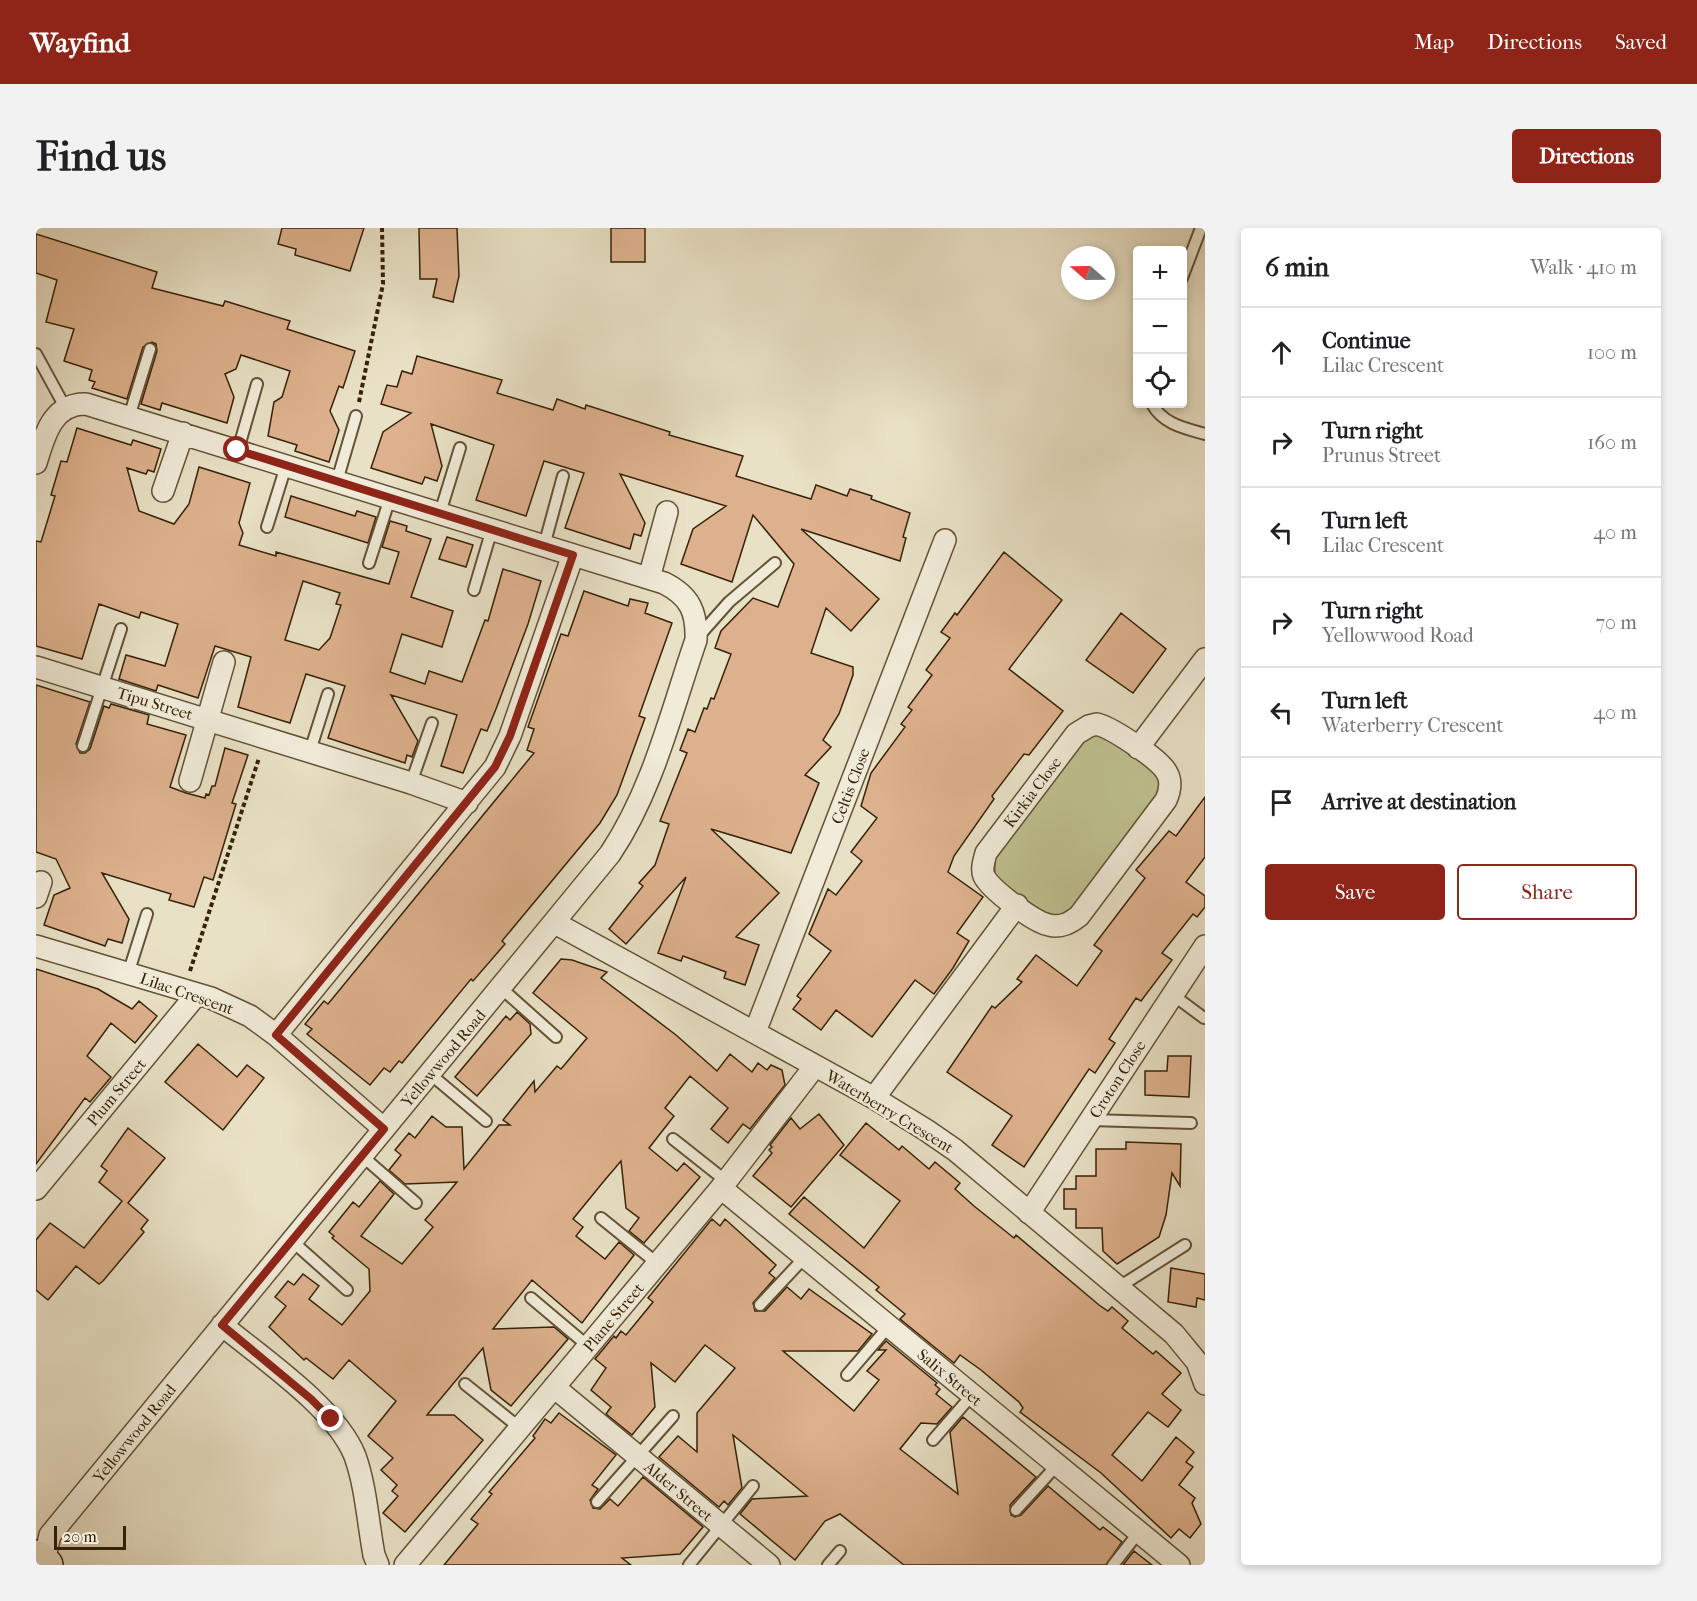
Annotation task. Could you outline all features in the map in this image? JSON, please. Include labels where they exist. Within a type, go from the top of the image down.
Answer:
[{"type":"street","points":[[37,457],[52,421],[66,409],[86,404],[649,578],[667,512]]},
{"type":"street","points":[[163,491],[183,434]]},
{"type":"street","name":"Celtis Close","points":[[755,1032],[945,540]]},
{"type":"street","points":[[276,1035],[467,803],[503,753],[573,555]]},
{"type":"street","name":"Yellowwood Road","points":[[42,1554],[222,1325],[610,854],[634,812],[696,640],[694,610],[686,597],[677,590],[649,578]]},
{"type":"street","points":[[1138,748],[1205,659]]},
{"type":"street","name":"Tipu Street","points":[[190,781],[224,662]]},
{"type":"street","name":"Tipu Street","points":[[36,667],[266,737],[467,803]]},
{"type":"street","name":"Kirkia Close","points":[[1097,724],[1138,748],[1164,768],[1168,775],[1170,791],[1166,800],[1079,916],[1060,926],[1049,925],[991,885],[983,874],[986,853],[1076,734],[1097,724]]},
{"type":"street","points":[[874,1098],[1017,905]]},
{"type":"street","name":"Waterberry Crescent","points":[[555,923],[874,1098],[955,1150],[1159,1320],[1197,1362],[1205,1384]]},
{"type":"street","name":"Lilac Crescent","points":[[36,946],[190,992],[233,1008],[276,1035],[384,1129]]},
{"type":"street","name":"Croton Close","points":[[1029,1213],[1205,946]]},
{"type":"street","name":"Plum Street","points":[[36,1189],[190,992]]},
{"type":"street","name":"Plane Street","points":[[405,1565],[724,1184],[815,1066]]},
{"type":"street","name":"Salix Street","points":[[724,1184],[805,1257],[1179,1565]]},
{"type":"street","points":[[222,1325],[311,1399],[345,1437],[360,1473],[368,1528],[378,1565]]},
{"type":"street","name":"Alder Street","points":[[554,1387],[769,1565]]},
{"type":"lane","points":[[1187,265],[1201,228]]},
{"type":"lane","points":[[129,417],[150,349]]},
{"type":"lane","points":[[36,354],[66,409]]},
{"type":"lane","points":[[237,450],[257,384]]},
{"type":"lane","points":[[1155,408],[1163,418],[1175,425],[1205,434]]},
{"type":"lane","points":[[337,482],[356,416]]},
{"type":"lane","points":[[440,513],[460,448]]},
{"type":"lane","points":[[267,526],[286,466]]},
{"type":"lane","points":[[544,546],[562,476]]},
{"type":"lane","points":[[369,563],[390,498]]},
{"type":"lane","points":[[474,590],[492,529]]},
{"type":"lane","points":[[696,640],[729,602],[775,563]]},
{"type":"lane","name":"Tipu Street","points":[[83,746],[121,629]]},
{"type":"lane","points":[[310,752],[328,694]]},
{"type":"lane","points":[[411,783],[432,723]]},
{"type":"lane","name":"Lilac Crescent","points":[[128,974],[147,914]]},
{"type":"lane","points":[[501,988],[556,1037]]},
{"type":"lane","points":[[1173,994],[1204,1018]]},
{"type":"lane","points":[[429,1073],[486,1121]]},
{"type":"lane","points":[[1091,1119],[1191,1123]]},
{"type":"lane","points":[[672,1138],[724,1184]]},
{"type":"lane","points":[[361,1155],[416,1203]]},
{"type":"lane","points":[[601,1218],[658,1264]]},
{"type":"lane","points":[[292,1240],[347,1290]]},
{"type":"lane","points":[[1119,1287],[1185,1245]]},
{"type":"lane","points":[[760,1305],[805,1257]]},
{"type":"lane","points":[[531,1298],[588,1346]]},
{"type":"lane","points":[[847,1375],[889,1326]]},
{"type":"lane","points":[[465,1384],[520,1428]]},
{"type":"lane","points":[[933,1440],[972,1395]]},
{"type":"lane","name":"Alder Street","points":[[597,1502],[673,1416]]},
{"type":"lane","points":[[1016,1510],[1057,1465]]},
{"type":"lane","name":"Alder Street","points":[[689,1565],[753,1486]]},
{"type":"lane","points":[[1113,1565],[1139,1532]]},
{"type":"lane","points":[[828,1565],[840,1551]]},
{"type":"path","points":[[356,416],[383,284],[382,228]]},
{"type":"path","points":[[190,992],[266,737]]},
{"type":"green space","points":[[1102,733],[1158,774],[1162,785],[1161,795],[1072,914],[1050,918],[995,877],[995,858],[1085,738]]},
{"type":"building","points":[[282,228],[364,228],[350,271],[295,255],[296,249],[278,244]]},
{"type":"building","points":[[419,228],[457,228],[459,276],[453,302],[433,297],[437,279],[420,279]]},
{"type":"building","points":[[611,228],[645,228],[645,262],[611,262]]},
{"type":"building","points":[[36,234],[157,272],[152,288],[223,306],[225,301],[290,321],[287,329],[355,351],[343,388],[339,386],[330,411],[339,430],[329,462],[295,451],[297,445],[268,436],[274,402],[282,397],[290,371],[241,355],[236,369],[225,374],[234,397],[227,423],[162,403],[160,410],[141,404],[157,351],[156,344],[152,342],[143,347],[127,399],[92,388],[95,382],[89,380],[92,370],[64,361],[74,329],[46,322],[57,280],[36,273]]},
{"type":"building","points":[[417,356],[502,380],[497,393],[553,410],[557,399],[585,409],[586,405],[670,432],[669,435],[743,456],[736,476],[811,499],[816,485],[847,496],[850,489],[910,513],[903,537],[906,538],[900,561],[801,529],[879,599],[851,631],[826,608],[811,653],[853,667],[853,675],[839,714],[823,740],[831,747],[805,775],[819,783],[791,853],[711,829],[779,893],[736,937],[759,945],[745,985],[724,978],[726,972],[683,956],[681,961],[658,953],[686,877],[626,944],[609,929],[643,886],[639,883],[655,865],[669,824],[660,821],[687,753],[680,750],[688,729],[695,732],[704,708],[707,709],[711,698],[714,699],[731,654],[715,648],[721,631],[753,598],[778,607],[794,564],[753,515],[732,582],[681,564],[693,529],[726,506],[620,474],[645,523],[641,536],[634,534],[630,549],[565,528],[584,473],[544,461],[526,516],[476,500],[494,445],[431,424],[442,466],[437,481],[425,477],[422,484],[371,468],[383,432],[411,413],[381,404],[387,385],[397,387],[402,371],[412,374]]},
{"type":"building","points":[[77,428],[131,445],[133,440],[161,449],[154,472],[148,470],[146,474],[127,468],[139,511],[174,524],[189,504],[199,467],[250,483],[239,523],[243,533],[239,545],[276,556],[276,552],[389,584],[399,552],[382,547],[390,521],[407,526],[406,531],[431,539],[411,597],[453,611],[442,647],[402,634],[390,672],[425,684],[429,671],[462,682],[485,620],[488,621],[503,569],[541,581],[528,624],[496,709],[487,731],[481,729],[463,773],[441,766],[457,715],[391,695],[418,741],[412,757],[407,755],[405,763],[328,738],[345,686],[306,674],[290,723],[238,707],[251,657],[215,646],[198,698],[158,685],[156,691],[119,679],[126,655],[165,666],[178,624],[141,612],[139,618],[99,604],[82,659],[36,646],[36,541],[41,542],[55,496],[51,495],[61,461],[67,462]],"holes":[[[303,581],[340,593],[336,604],[341,605],[330,638],[319,650],[285,640]]]},
{"type":"building","points":[[291,496],[355,516],[357,511],[376,517],[368,543],[285,517]]},
{"type":"building","points":[[447,537],[473,545],[466,567],[439,559]]},
{"type":"building","points":[[1004,552],[1062,600],[1009,669],[1063,711],[1029,755],[1024,754],[992,796],[994,799],[954,856],[948,872],[983,897],[957,933],[969,941],[934,994],[915,980],[872,1037],[836,1010],[821,1030],[793,1009],[801,999],[797,996],[831,951],[809,934],[828,889],[836,895],[862,861],[851,852],[877,818],[861,806],[871,773],[905,727],[901,724],[912,710],[908,707],[932,675],[926,670],[950,638],[941,632],[955,613],[957,615]]},
{"type":"building","points":[[584,591],[628,606],[630,599],[648,603],[645,613],[672,623],[639,716],[645,718],[617,795],[600,823],[502,941],[505,944],[473,981],[471,979],[402,1063],[399,1061],[390,1072],[384,1068],[370,1085],[307,1034],[312,1029],[305,1024],[324,1001],[328,1004],[534,753],[527,750],[534,729],[528,727],[561,634],[568,636]]},
{"type":"building","points":[[1121,613],[1166,649],[1133,693],[1086,660]]},
{"type":"building","points":[[36,685],[90,702],[76,744],[80,753],[85,753],[90,749],[104,706],[109,708],[111,704],[149,715],[147,724],[186,735],[170,787],[186,793],[205,798],[206,794],[209,795],[212,786],[215,786],[225,748],[248,755],[232,803],[236,804],[213,880],[204,877],[194,907],[169,900],[171,894],[102,873],[129,919],[122,943],[108,939],[105,946],[44,925],[54,895],[70,888],[56,859],[36,852]]},
{"type":"building","points":[[1205,797],[1205,857],[1186,882],[1205,896],[1205,907],[1197,917],[1193,914],[1162,953],[1172,960],[1141,1001],[1136,998],[1109,1039],[1115,1043],[1095,1073],[1089,1069],[1024,1167],[992,1145],[1012,1116],[947,1072],[992,1006],[995,1008],[1022,982],[1017,979],[1036,955],[1077,986],[1102,951],[1094,945],[1145,878],[1136,870],[1169,831],[1176,836]]},
{"type":"building","points":[[561,959],[572,960],[607,972],[601,978],[676,1035],[717,1071],[730,1054],[752,1072],[758,1063],[767,1070],[771,1065],[782,1070],[785,1085],[750,1129],[743,1124],[728,1143],[711,1129],[728,1108],[690,1076],[665,1108],[674,1116],[649,1148],[677,1171],[684,1163],[700,1177],[644,1243],[629,1231],[639,1218],[626,1208],[621,1161],[604,1181],[573,1219],[583,1227],[576,1236],[605,1259],[619,1242],[634,1255],[582,1323],[532,1280],[493,1329],[554,1327],[568,1339],[511,1406],[491,1390],[483,1348],[427,1415],[454,1415],[483,1440],[405,1532],[383,1513],[398,1496],[392,1491],[397,1485],[381,1470],[393,1458],[368,1436],[396,1401],[349,1360],[333,1379],[306,1358],[304,1360],[269,1327],[286,1306],[275,1297],[288,1281],[294,1285],[303,1274],[319,1286],[309,1299],[342,1325],[370,1291],[369,1269],[332,1238],[334,1236],[329,1232],[353,1202],[359,1207],[380,1181],[394,1194],[361,1236],[402,1264],[433,1227],[425,1220],[457,1182],[405,1184],[389,1170],[401,1155],[395,1150],[409,1133],[415,1138],[432,1116],[446,1127],[462,1127],[464,1169],[499,1125],[510,1125],[503,1120],[534,1081],[535,1092],[557,1066],[561,1069],[587,1038],[533,993]]},
{"type":"building","points":[[36,969],[98,989],[132,1009],[139,1001],[157,1016],[135,1043],[111,1023],[87,1056],[111,1077],[90,1102],[85,1098],[36,1164]]},
{"type":"building","points":[[517,1012],[530,1024],[531,1034],[477,1096],[455,1077],[506,1016],[510,1020]]},
{"type":"building","points":[[198,1044],[237,1077],[247,1065],[264,1078],[223,1130],[165,1082]]},
{"type":"building","points":[[1168,1056],[1191,1056],[1189,1097],[1145,1095],[1145,1071],[1167,1071]]},
{"type":"building","points":[[819,1114],[844,1145],[791,1207],[753,1176],[772,1153],[769,1150],[772,1147],[770,1145],[791,1118],[800,1129]]},
{"type":"building","points":[[866,1123],[899,1150],[902,1146],[929,1169],[935,1162],[960,1183],[955,1189],[974,1206],[1014,1238],[1016,1235],[1099,1305],[1108,1311],[1112,1307],[1128,1321],[1122,1328],[1153,1354],[1156,1351],[1181,1373],[1162,1394],[1181,1410],[1168,1427],[1148,1412],[1112,1455],[1142,1481],[1176,1437],[1194,1452],[1186,1462],[1193,1467],[1179,1485],[1195,1498],[1192,1503],[1201,1524],[1190,1538],[1179,1529],[1171,1538],[1101,1473],[1020,1412],[1023,1408],[1019,1402],[981,1370],[960,1355],[954,1363],[900,1319],[905,1314],[876,1290],[879,1287],[789,1214],[804,1197],[864,1248],[900,1201],[840,1155]]},
{"type":"building","points":[[128,1128],[165,1158],[128,1203],[148,1220],[141,1229],[144,1232],[99,1284],[76,1266],[48,1300],[36,1290],[36,1240],[50,1223],[84,1248],[122,1201],[99,1182],[107,1171],[101,1166]]},
{"type":"building","points":[[1126,1142],[1181,1144],[1180,1186],[1172,1173],[1166,1215],[1159,1237],[1117,1264],[1103,1251],[1102,1228],[1076,1228],[1076,1209],[1064,1209],[1064,1189],[1076,1189],[1076,1176],[1096,1176],[1096,1149],[1126,1149]]},
{"type":"building","points":[[712,1219],[720,1226],[725,1219],[776,1265],[769,1273],[775,1278],[753,1303],[755,1311],[765,1311],[787,1287],[801,1299],[809,1289],[872,1334],[858,1351],[783,1351],[854,1411],[879,1380],[867,1371],[886,1350],[878,1350],[886,1341],[937,1383],[935,1385],[940,1389],[936,1394],[952,1407],[937,1424],[921,1423],[900,1449],[958,1494],[950,1432],[963,1417],[1036,1477],[1010,1505],[1011,1515],[1015,1517],[1021,1515],[1048,1486],[1100,1530],[1103,1527],[1122,1542],[1106,1565],[904,1565],[840,1514],[825,1521],[795,1560],[740,1514],[752,1499],[807,1496],[733,1435],[742,1488],[728,1505],[724,1501],[719,1507],[659,1457],[678,1436],[697,1452],[697,1413],[735,1368],[705,1345],[675,1382],[651,1363],[655,1407],[632,1435],[606,1414],[611,1407],[591,1390],[606,1368],[595,1359],[614,1336],[616,1338],[621,1331],[626,1335],[653,1302],[648,1298]]},
{"type":"building","points":[[1171,1268],[1205,1274],[1205,1300],[1197,1298],[1196,1307],[1168,1302]]},
{"type":"building","points":[[559,1413],[616,1455],[592,1485],[598,1489],[590,1500],[593,1508],[600,1509],[610,1499],[618,1506],[643,1477],[703,1527],[680,1554],[622,1558],[631,1565],[444,1565],[478,1524],[471,1519],[492,1494],[489,1492],[535,1438],[533,1436],[545,1419],[551,1423]]},
{"type":"building","points":[[1134,1551],[1152,1565],[1123,1565]]},
{"type":"route","points":[[237,450],[573,555],[510,736],[495,767],[276,1035],[384,1129],[222,1325],[311,1399],[331,1419]]}]
